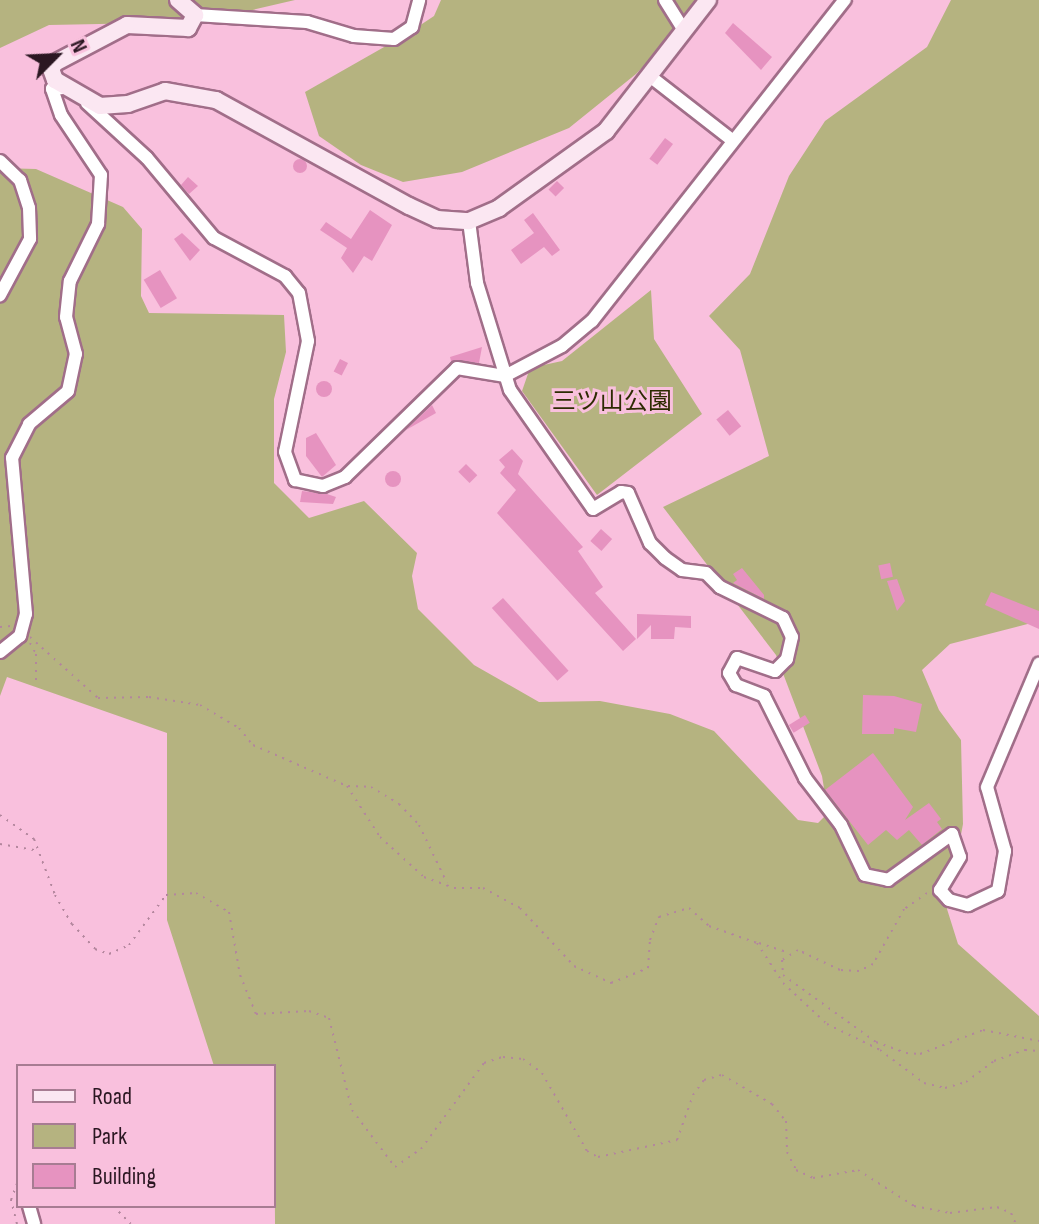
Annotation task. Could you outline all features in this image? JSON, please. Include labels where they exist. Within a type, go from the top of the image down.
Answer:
[{"type":"street","points":[[178,0],[195,15],[307,22],[354,36],[394,39],[412,27],[419,0]]},
{"type":"street","points":[[665,0],[684,30]]},
{"type":"street","points":[[81,98],[112,106],[165,91],[190,92],[216,100],[437,219],[469,221],[499,208],[606,131],[708,0]]},
{"type":"street","points":[[195,15],[188,28],[139,22],[78,49],[51,69],[63,88],[81,98],[147,158],[214,238],[285,276],[299,293],[308,341],[285,452],[295,480],[323,486],[345,477],[457,368],[505,376],[562,346],[592,321],[845,0]]},
{"type":"street","points":[[651,77],[732,140]]},
{"type":"street","points":[[0,652],[20,636],[26,614],[12,458],[29,424],[68,391],[76,354],[66,317],[70,281],[98,224],[101,175],[61,115],[52,89],[63,88]]},
{"type":"street","points":[[0,161],[20,180],[29,208],[30,239],[0,295]]},
{"type":"street","points":[[469,221],[477,283],[505,376],[593,509],[621,492],[628,493],[650,543],[665,558],[682,570],[706,573],[720,587],[783,618],[792,637],[787,659],[775,671],[737,658],[729,673],[736,685],[764,696],[805,778],[841,825],[865,875],[888,880],[952,834],[958,840],[960,857],[940,890],[949,900],[968,905],[990,896],[1004,878],[1005,851],[987,787],[1039,664]]},
{"type":"path","points":[[0,627],[12,626]]},
{"type":"path","points":[[36,681],[36,654],[26,635],[98,698],[149,697],[200,705],[239,728],[253,745],[347,786],[371,787],[399,804],[419,825],[448,886]]},
{"type":"path","points":[[347,786],[397,855],[424,877],[448,886],[483,888],[520,908],[574,966],[611,983],[648,968],[650,940],[659,917],[689,908],[709,926],[789,952],[798,950],[840,970],[859,971],[883,951],[904,909],[940,890]]},
{"type":"path","points":[[0,815],[34,839],[72,924],[95,949],[109,954],[129,945],[166,895],[196,893],[229,912],[240,975],[256,1014],[309,1011],[329,1018],[352,1110],[395,1167],[421,1149],[484,1063],[503,1057],[523,1059],[542,1073],[580,1141],[598,1157],[677,1140],[693,1095],[704,1080],[722,1075],[772,1104],[786,1121],[787,1152],[796,1170],[813,1178],[858,1170],[914,1206],[950,1213],[997,1207],[1011,1213],[1016,1224]]},
{"type":"path","points":[[0,844],[39,851]]},
{"type":"path","points":[[757,943],[783,983],[827,1024],[880,1050],[924,1083],[955,1085],[994,1061],[1025,1050],[1039,1051]]},
{"type":"path","points":[[789,952],[782,960],[783,975],[876,1042],[920,1054],[983,1030],[1039,1041]]},
{"type":"path","points":[[16,1186],[11,1200],[17,1224]]},
{"type":"path","points":[[115,1208],[131,1224]]},
{"type":"green space","points":[[0,0],[295,0],[201,22],[49,25],[0,48]]},
{"type":"green space","points":[[441,0],[708,0],[636,74],[569,128],[462,172],[403,182],[361,165],[319,136],[305,92],[434,16]]},
{"type":"green space","points":[[951,0],[1039,0],[1039,621],[950,644],[922,670],[939,710],[961,740],[963,824],[947,909],[958,944],[1039,1016],[1039,1224],[275,1224],[276,1064],[213,1064],[167,920],[167,733],[7,677],[0,696],[0,168],[36,169],[123,207],[142,229],[141,296],[149,313],[284,315],[286,352],[274,399],[274,483],[309,518],[364,501],[417,553],[412,576],[418,609],[474,665],[539,702],[600,701],[670,714],[714,731],[798,820],[818,823],[828,813],[822,776],[776,655],[663,507],[769,456],[740,350],[709,316],[750,274],[789,176],[825,121],[927,47]]},
{"type":"green space","name":"三ツ山公園","points":[[651,290],[654,339],[702,414],[597,495],[522,391],[530,368],[562,361]]},
{"type":"building","points":[[733,23],[772,57],[761,70],[725,33]]},
{"type":"building","points":[[665,138],[673,144],[657,165],[649,159]]},
{"type":"building","points":[[300,159],[307,166],[300,173],[293,166]]},
{"type":"building","points":[[188,177],[198,186],[189,194],[181,185]]},
{"type":"building","points":[[557,181],[564,188],[556,197],[549,189]]},
{"type":"building","points":[[370,210],[392,225],[372,261],[364,256],[353,273],[341,258],[347,248],[320,230],[326,222],[351,239]]},
{"type":"building","points":[[533,213],[560,250],[552,256],[544,247],[521,264],[511,250],[534,233],[524,220]]},
{"type":"building","points":[[182,233],[200,250],[190,261],[174,239]]},
{"type":"building","points":[[160,270],[177,298],[161,308],[144,280]]},
{"type":"building","points":[[482,347],[479,363],[451,361],[450,357]]},
{"type":"building","points":[[340,359],[348,363],[342,376],[334,371]]},
{"type":"building","points":[[324,381],[332,389],[324,397],[316,389]]},
{"type":"building","points":[[432,405],[436,413],[406,430]]},
{"type":"building","points":[[728,410],[741,426],[730,436],[716,419]]},
{"type":"building","points":[[316,433],[336,465],[322,477],[306,456],[306,438]]},
{"type":"building","points":[[512,449],[523,461],[518,474],[583,547],[578,551],[603,587],[595,593],[636,639],[623,651],[497,513],[516,490],[500,473],[505,467],[499,460]]},
{"type":"building","points":[[466,464],[477,475],[470,483],[458,472]]},
{"type":"building","points":[[393,471],[399,473],[399,485],[393,487],[387,485],[385,479],[387,473]]},
{"type":"building","points":[[302,491],[336,497],[333,504],[300,502]]},
{"type":"building","points":[[601,529],[612,539],[601,551],[590,541]]},
{"type":"building","points":[[890,563],[893,577],[881,579],[878,565]]},
{"type":"building","points":[[742,568],[764,599],[733,583],[737,580],[733,574]]},
{"type":"building","points":[[897,579],[905,601],[897,611],[887,581]]},
{"type":"building","points":[[991,592],[1039,611],[1039,629],[985,605]]},
{"type":"building","points":[[503,598],[569,671],[557,681],[492,608]]},
{"type":"building","points":[[637,614],[691,616],[691,628],[675,627],[674,639],[651,639],[651,625],[637,639]]},
{"type":"building","points":[[863,695],[894,696],[922,704],[916,732],[894,728],[894,734],[862,734]]},
{"type":"building","points":[[805,715],[810,723],[794,733],[789,725]]},
{"type":"building","points":[[873,753],[913,807],[905,820],[929,803],[941,819],[937,822],[942,829],[922,845],[909,830],[897,840],[886,830],[868,845],[825,790]]}]
